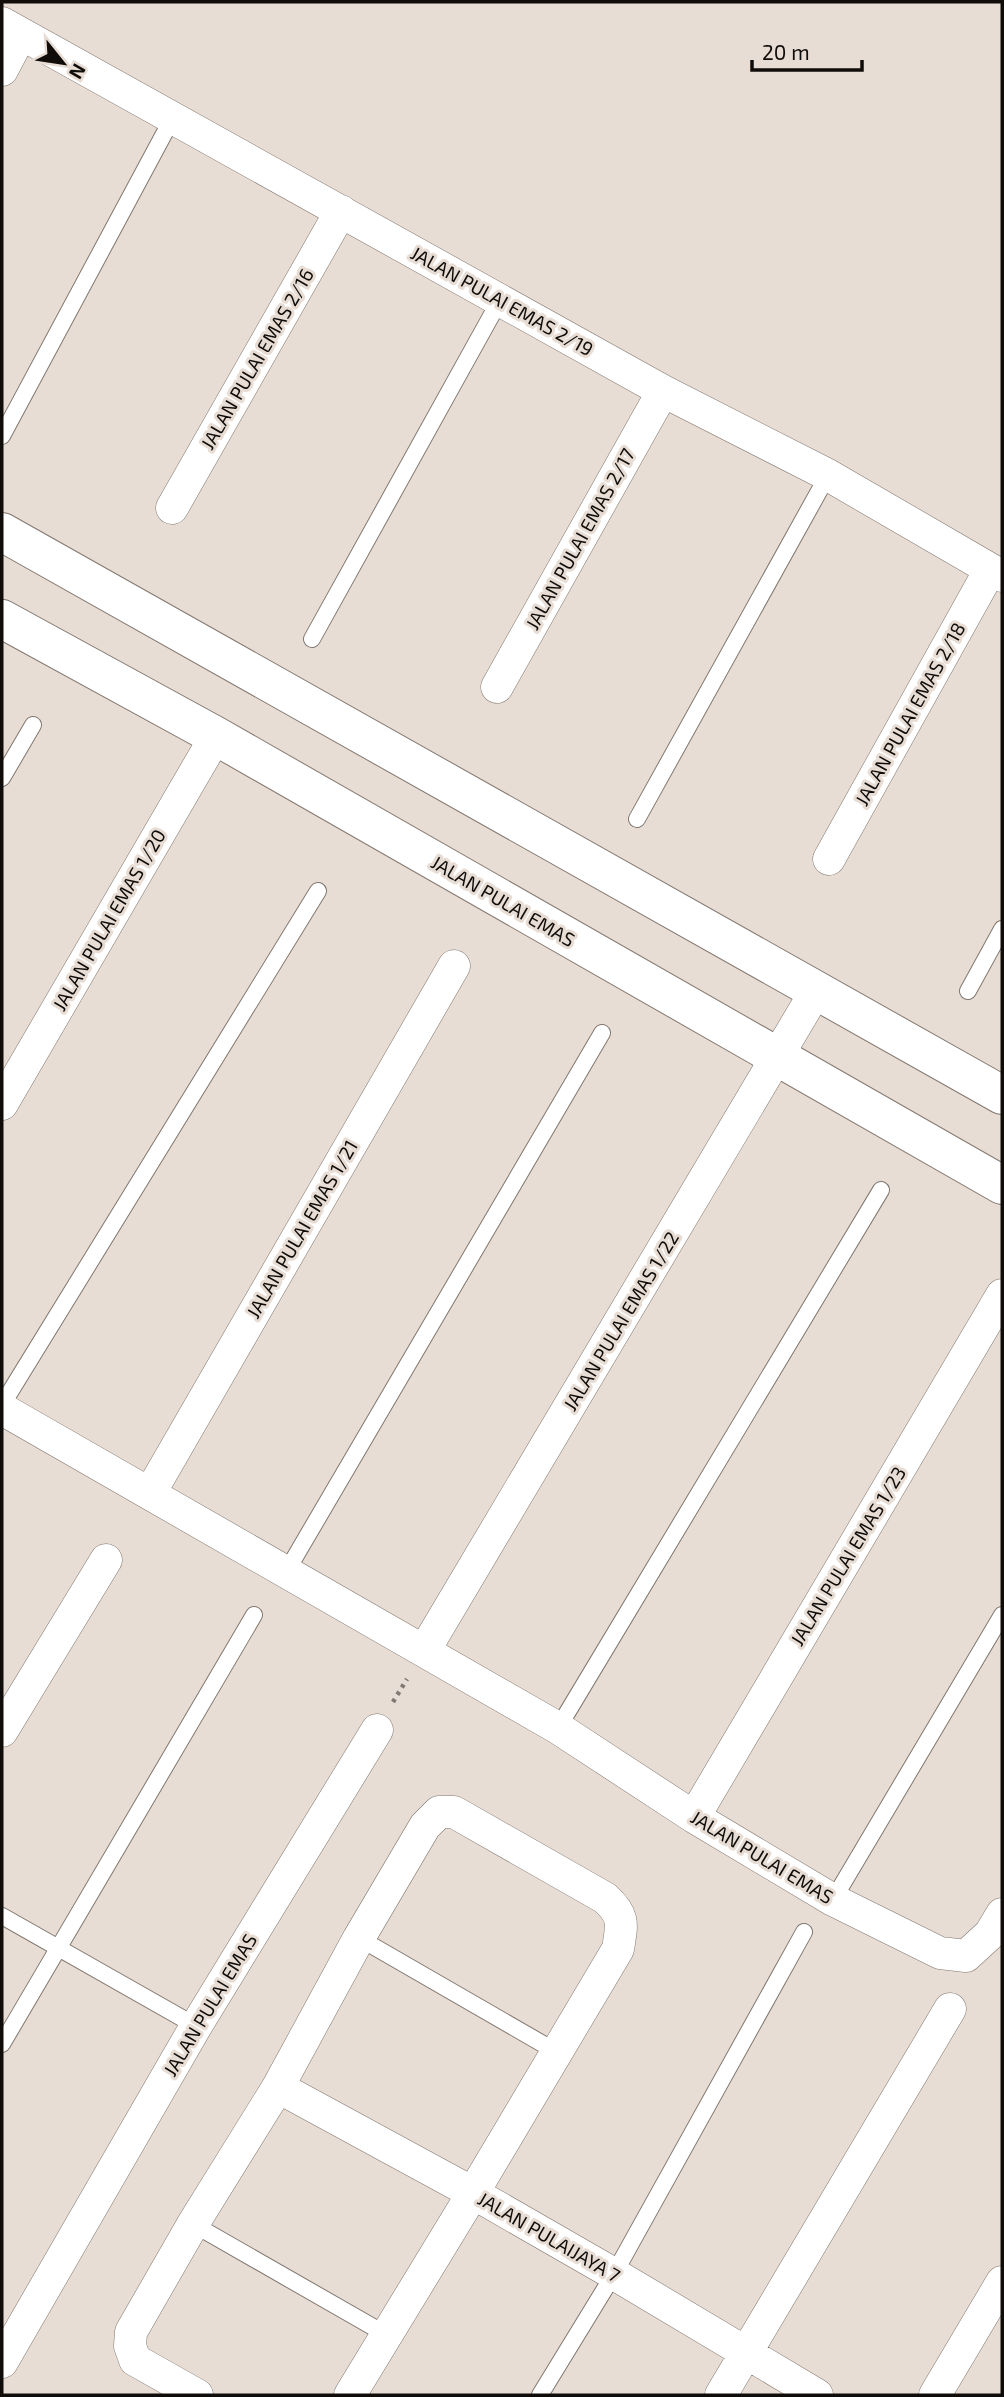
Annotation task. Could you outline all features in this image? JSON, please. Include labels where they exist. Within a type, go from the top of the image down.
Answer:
[{"type":"street","points":[[2,70],[12,29]]},
{"type":"street","name":"JALAN PULAI EMAS 2/19","points":[[12,29],[663,391],[828,475],[996,573]]},
{"type":"street","name":"JALAN PULAI EMAS 2/16","points":[[172,508],[341,211]]},
{"type":"street","name":"JALAN PULAI EMAS 2/17","points":[[497,687],[663,391]]},
{"type":"street","points":[[2,532],[1002,1095]]},
{"type":"street","name":"JALAN PULAI EMAS 2/18","points":[[829,859],[996,573]]},
{"type":"street","name":"JALAN PULAI EMAS","points":[[2,619],[216,736],[1002,1185]]},
{"type":"street","name":"JALAN PULAI EMAS 1/20","points":[[2,1104],[216,736]]},
{"type":"street","name":"JALAN PULAI EMAS 1/21","points":[[150,1493],[454,966]]},
{"type":"street","name":"JALAN PULAI EMAS 1/22","points":[[424,1651],[780,1056],[816,991]]},
{"type":"street","name":"JALAN PULAI EMAS 1/23","points":[[694,1817],[1002,1295]]},
{"type":"street","name":"JALAN PULAI EMAS","points":[[2,1407],[285,1574],[558,1728],[694,1817],[833,1900],[940,1953],[966,1956],[990,1934],[1002,1914]]},
{"type":"street","points":[[2,1731],[106,1560]]},
{"type":"street","name":"JALAN PULAI EMAS","points":[[2,2362],[197,2026],[377,1730]]},
{"type":"street","points":[[197,2395],[135,2360],[130,2346],[131,2332],[192,2224],[278,2087],[359,1938],[425,1826],[439,1812],[454,1812],[605,1898],[618,1910],[621,1925],[618,1949],[350,2395]]},
{"type":"street","points":[[721,2395],[950,2008]]},
{"type":"street","name":"JALAN PULAIJAYA 7","points":[[278,2087],[473,2193],[817,2395]]},
{"type":"street","points":[[935,2395],[1002,2282]]},
{"type":"lane","points":[[2,436],[172,119]]},
{"type":"lane","points":[[312,639],[500,300]]},
{"type":"lane","points":[[637,819],[828,475]]},
{"type":"lane","points":[[2,778],[33,725]]},
{"type":"lane","points":[[2,1407],[318,891]]},
{"type":"lane","points":[[968,991],[1002,929]]},
{"type":"lane","points":[[285,1574],[602,1033]]},
{"type":"lane","points":[[558,1728],[881,1190]]},
{"type":"lane","points":[[2,2044],[254,1615]]},
{"type":"lane","points":[[833,1900],[1002,1615]]},
{"type":"lane","points":[[2,1916],[197,2026]]},
{"type":"lane","points":[[540,2395],[614,2274],[804,1932]]},
{"type":"lane","points":[[359,1938],[555,2051]]},
{"type":"lane","points":[[192,2224],[387,2335]]},
{"type":"path","points":[[377,1730],[424,1651]]}]
